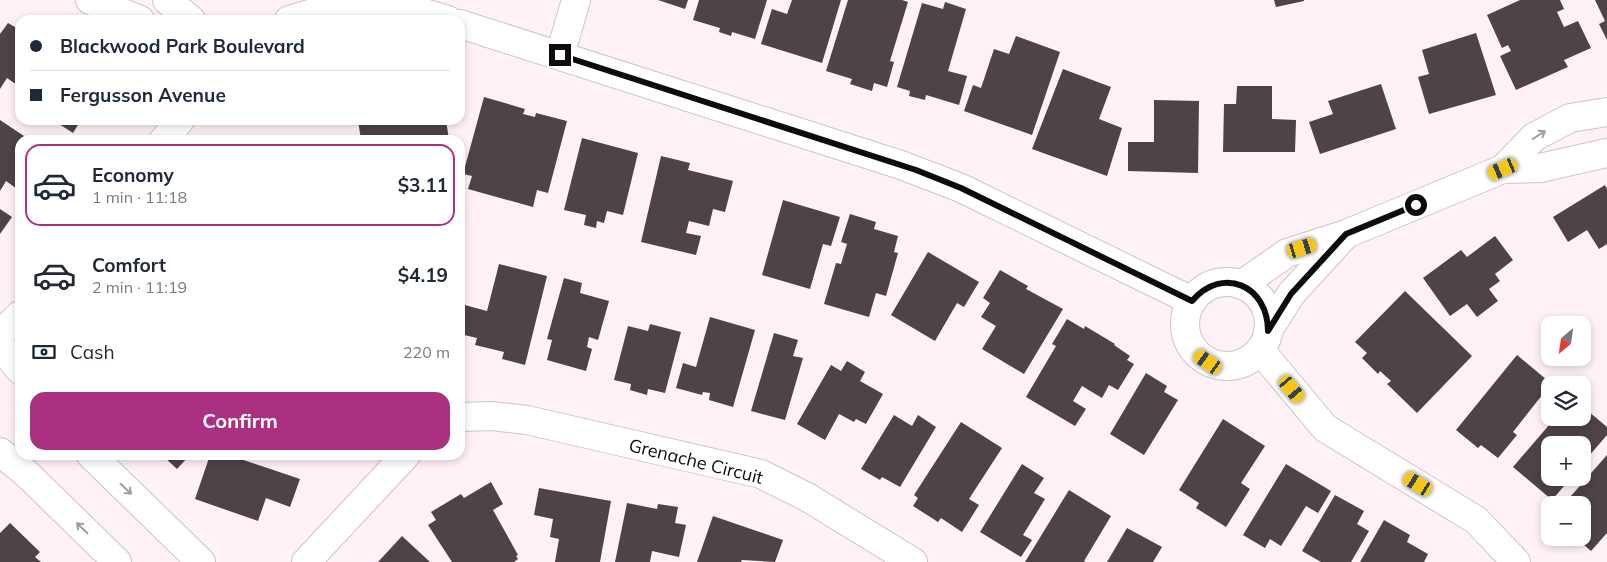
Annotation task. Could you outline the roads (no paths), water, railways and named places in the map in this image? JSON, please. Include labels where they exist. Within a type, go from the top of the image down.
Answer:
[{"type":"street","points":[[90,0],[128,15]]},
{"type":"street","points":[[167,0],[185,15]]},
{"type":"street","points":[[560,55],[576,0]]},
{"type":"street","points":[[302,15],[318,9],[367,2],[410,8],[432,15]]},
{"type":"street","points":[[465,26],[910,168],[961,188],[1192,301]]},
{"type":"street","points":[[1503,169],[1534,137],[1570,118],[1607,112]]},
{"type":"street","points":[[168,135],[176,125]]},
{"type":"street","points":[[1241,285],[1287,253],[1346,234],[1503,169],[1540,168],[1607,153]]},
{"type":"street","points":[[1346,234],[1291,294],[1264,341],[1250,360],[1236,365],[1222,366],[1208,362],[1197,354],[1188,342],[1185,328],[1186,314],[1192,301],[1199,293],[1219,283],[1241,285],[1253,292],[1263,303],[1268,316],[1264,341],[1325,428],[1476,520],[1516,562]]},
{"type":"street","points":[[0,334],[15,320]]},
{"type":"street","points":[[0,345],[15,364]]},
{"type":"street","name":"Grenache Circuit","points":[[465,417],[492,416],[527,420],[761,474],[807,497],[913,562]]},
{"type":"street","points":[[0,452],[28,475],[117,562]]},
{"type":"street","points":[[96,460],[202,562]]},
{"type":"street","points":[[306,562],[401,460]]}]
